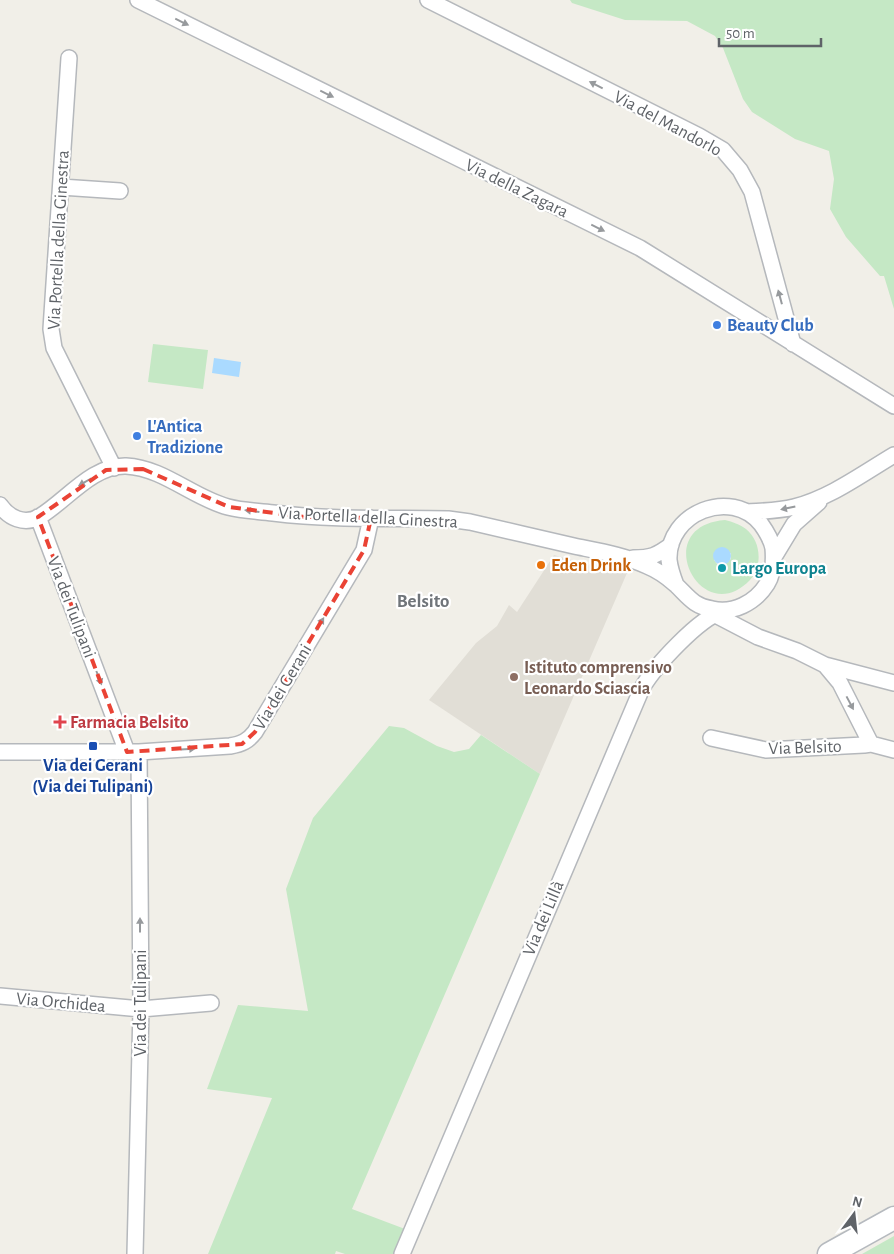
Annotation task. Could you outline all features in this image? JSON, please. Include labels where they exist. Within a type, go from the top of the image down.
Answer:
[{"type":"main road","points":[[829,1254],[894,1218]]},
{"type":"street","name":"Via della Zagara","points":[[138,0],[640,248],[888,402],[894,412]]},
{"type":"street","name":"Via del Mandorlo","points":[[428,0],[699,136],[723,150],[740,170],[752,192],[793,344]]},
{"type":"street","name":"Via Portella della Ginestra","points":[[69,58],[51,329],[54,348],[114,468]]},
{"type":"street","points":[[61,187],[120,191]]},
{"type":"street","points":[[628,558],[650,558],[660,554],[670,545],[684,522],[694,513],[707,508],[727,507],[747,512],[794,507],[828,494],[894,455]]},
{"type":"street","name":"Via Portella della Ginestra","points":[[38,518],[77,486],[106,470],[125,466],[159,474],[213,502],[229,507],[306,517],[455,520],[628,558]]},
{"type":"street","points":[[774,557],[794,524],[828,494]]},
{"type":"street","points":[[0,505],[12,518],[18,520],[38,518]]},
{"type":"street","points":[[724,611],[754,599],[768,583],[772,571],[774,557],[772,544],[766,531],[747,512]]},
{"type":"street","name":"Via dei Tulipani","points":[[38,518],[133,752],[141,1009],[136,1254]]},
{"type":"street","name":"Via dei Gerani","points":[[0,752],[133,752],[242,744],[250,738],[364,550],[371,518]]},
{"type":"street","points":[[670,545],[671,573],[676,585]]},
{"type":"street","points":[[628,558],[664,574],[699,606],[734,614],[735,626]]},
{"type":"street","points":[[724,611],[735,626],[758,637],[797,651],[825,665],[894,683]]},
{"type":"street","name":"Via dei Lillà","points":[[402,1254],[642,688],[650,674],[700,622],[724,611]]},
{"type":"street","name":"Via Belsito","points":[[825,665],[840,684],[870,744]]},
{"type":"street","name":"Via Belsito","points":[[710,738],[766,750],[870,744],[894,750]]},
{"type":"street","name":"Via Orchidea","points":[[0,996],[141,1009],[211,1003]]},
{"type":"highlighted area","points":[[143,469],[229,507],[305,517],[371,518],[364,550],[255,732],[242,744],[127,752],[38,517],[106,470]]},
{"type":"shaded area","name":"Istituto comprensivo Leonardo Sciascia","points":[[554,555],[579,562],[579,564],[588,566],[589,564],[627,573],[540,774],[429,700],[476,643],[497,626],[509,605],[517,612]]},
{"type":"green space","points":[[570,0],[894,0],[894,309],[884,276],[880,276],[846,237],[830,209],[834,179],[829,151],[795,139],[752,112],[743,99],[723,48],[715,36],[687,21],[625,20],[572,3]]},
{"type":"green space","points":[[153,344],[208,350],[203,389],[148,382]]},
{"type":"green space","points":[[725,520],[736,523],[746,529],[755,540],[758,554],[757,568],[750,580],[732,592],[715,593],[700,585],[690,571],[686,555],[690,539],[702,526]],"holes":[[[715,552],[731,553],[731,559],[722,565],[717,564],[714,560]]]},
{"type":"green space","points":[[389,726],[404,728],[437,746],[454,752],[469,749],[481,735],[540,774],[352,1209],[405,1229],[395,1254],[345,1254],[336,1251],[335,1254],[208,1254],[272,1098],[207,1089],[238,1005],[308,1011],[286,889],[313,818]]},
{"type":"green space","points":[[894,1236],[894,1254],[862,1254]]},
{"type":"water","points":[[214,358],[241,362],[239,377],[212,373]]},
{"type":"water","points":[[722,547],[728,550],[731,556],[728,562],[722,565],[716,562],[713,556],[716,550]]},
{"type":"place","name":"Beauty Club","points":[[717,325]]},
{"type":"place","name":"L'Antica Tradizione","points":[[137,436]]},
{"type":"place","name":"Eden Drink","points":[[541,565]]},
{"type":"place","name":"Largo Europa","points":[[722,568]]},
{"type":"place","name":"Istituto comprensivo Leonardo Sciascia","points":[[514,677]]},
{"type":"place","name":"Farmacia Belsito","points":[[60,722]]},
{"type":"place","name":"Via dei Gerani (Via dei Tulipani)","points":[[93,746]]},
{"type":"district","name":"Belsito","points":[[423,600]]}]
